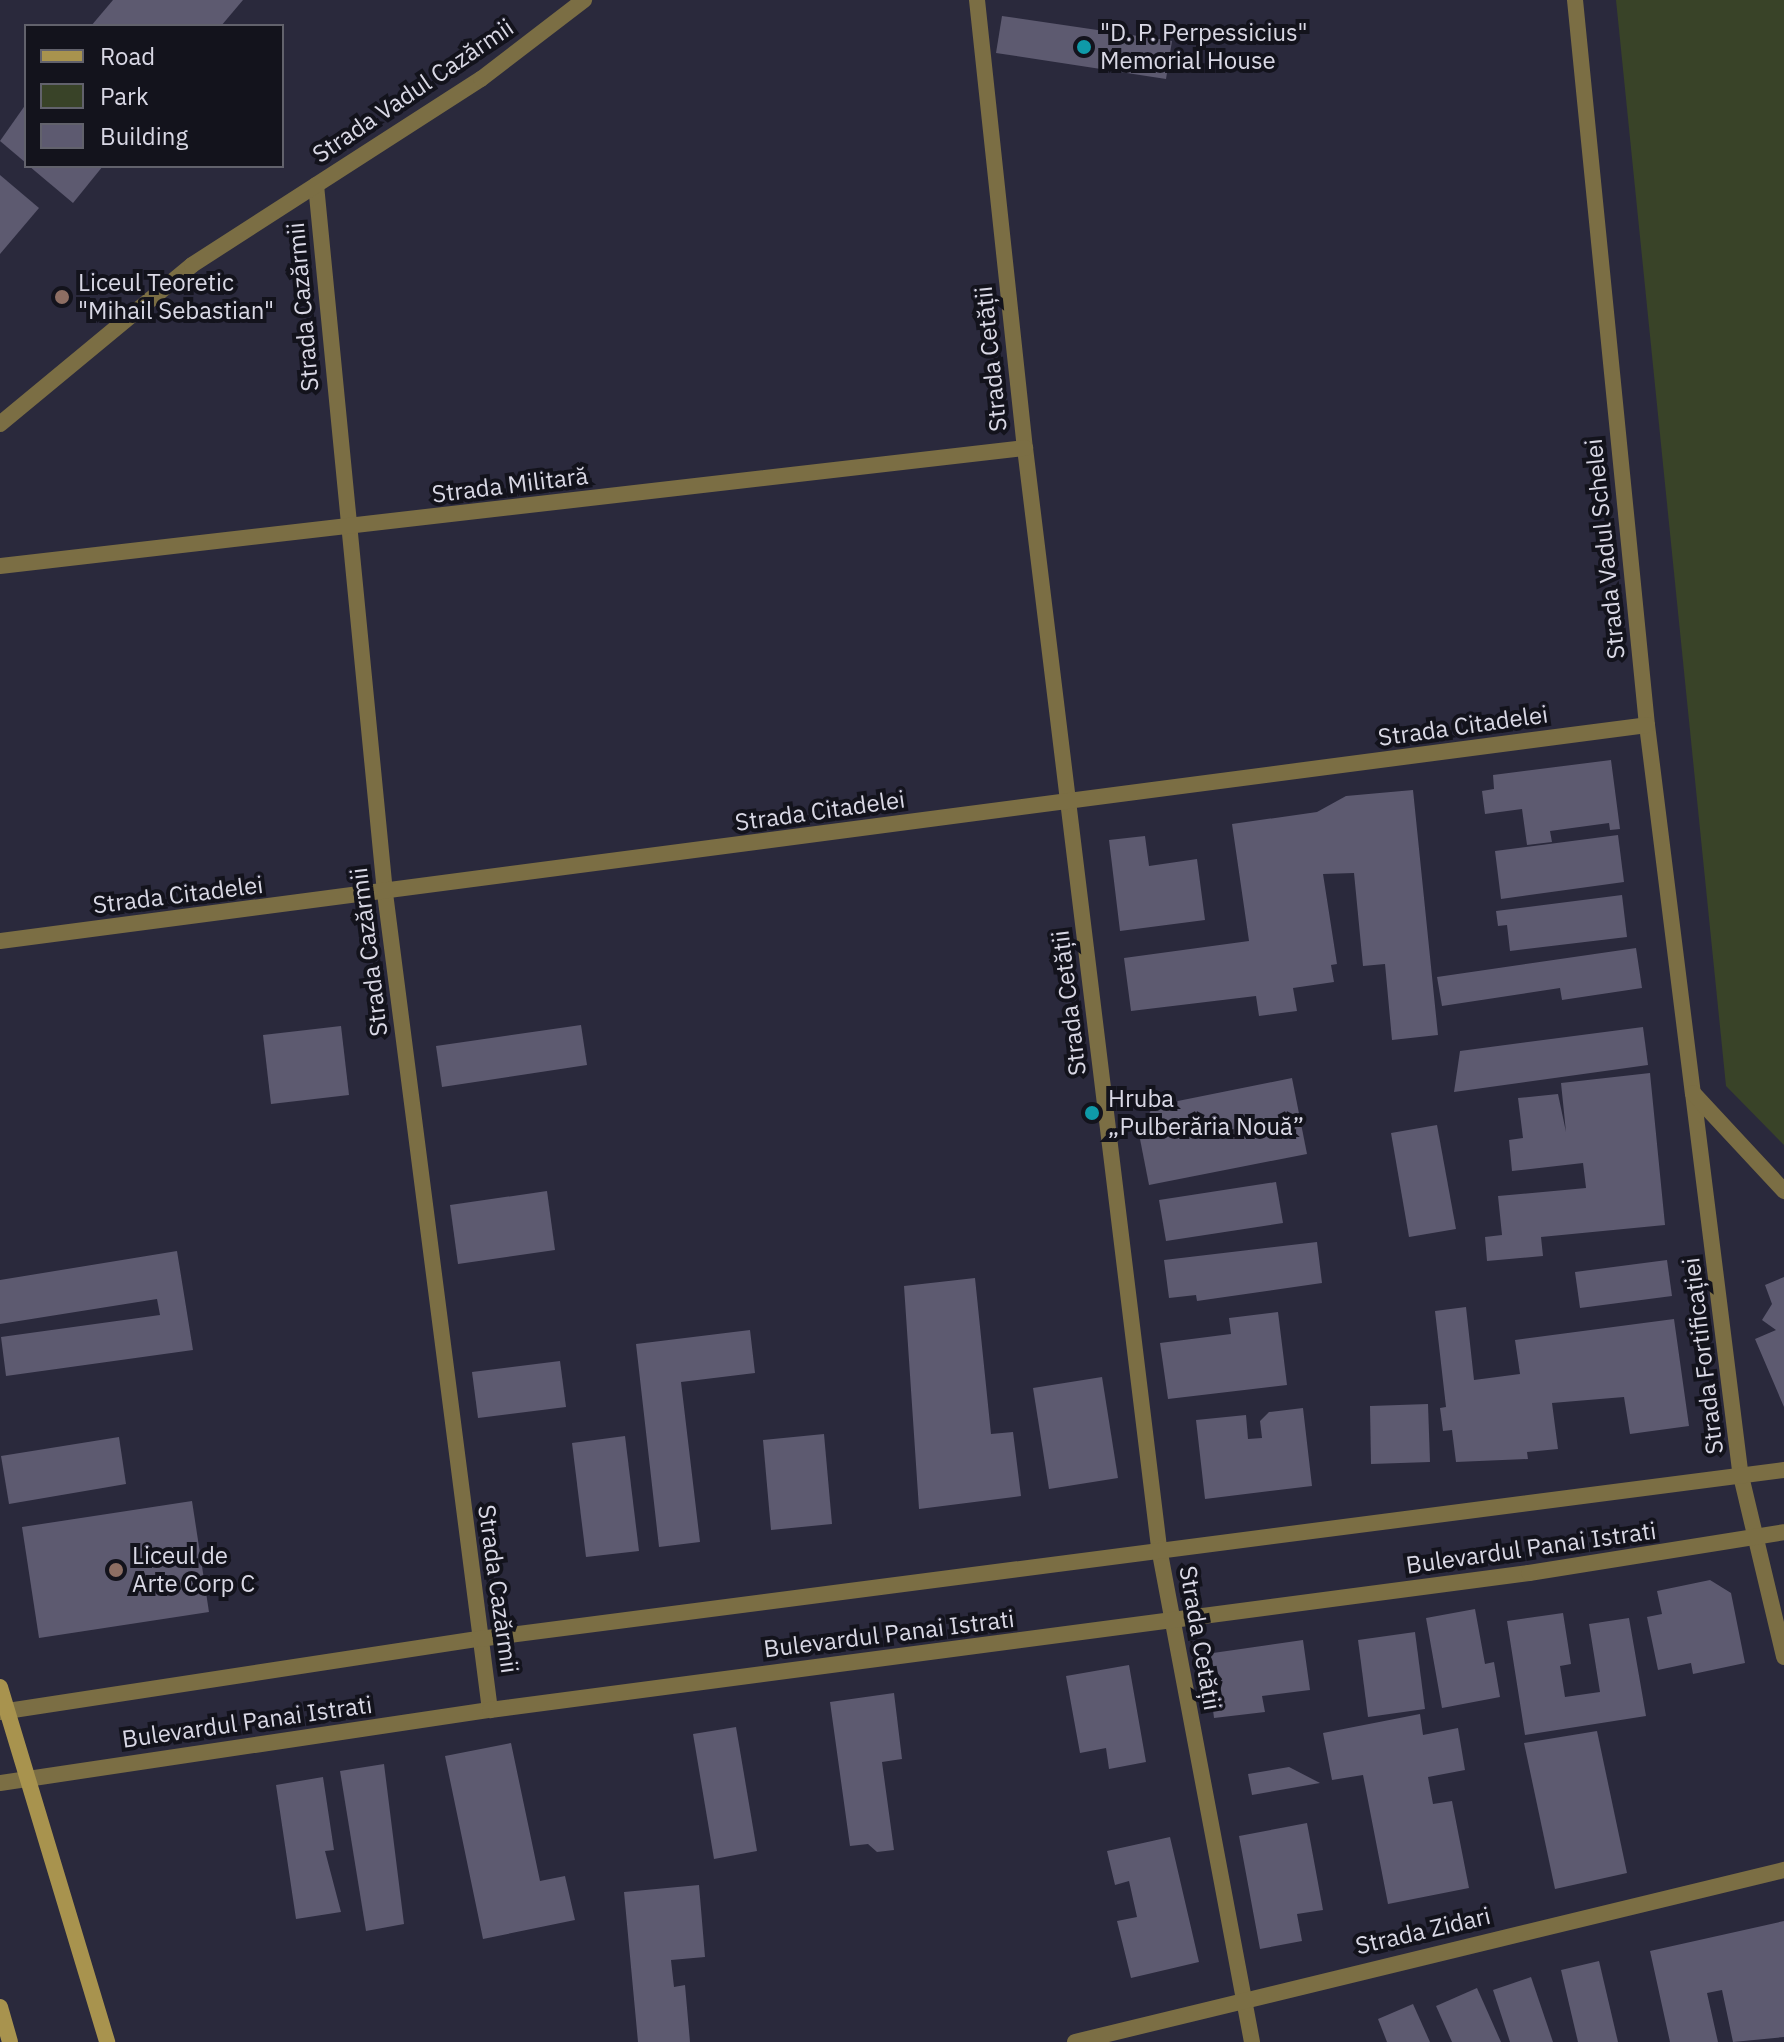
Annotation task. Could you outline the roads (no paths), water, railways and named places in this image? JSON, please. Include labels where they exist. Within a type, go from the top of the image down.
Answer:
[{"type":"main road","points":[[0,1687],[4,1711],[107,2042]]},
{"type":"main road","points":[[0,2007],[10,2042]]},
{"type":"street","name":"Strada Vadul Cazărmii","points":[[0,424],[192,265],[481,79],[584,0]]},
{"type":"street","name":"Strada Cetății","points":[[977,0],[1025,448],[1159,1548],[1252,2042]]},
{"type":"street","name":"Strada Vadul Schelei","points":[[1575,0],[1647,725],[1693,1093]]},
{"type":"street","name":"Strada Cazărmii","points":[[316,185],[346,529],[385,893],[490,1710]]},
{"type":"street","name":"Strada Militară","points":[[0,566],[346,529],[1025,448]]},
{"type":"street","name":"Strada Citadelei","points":[[0,941],[385,893],[1647,725]]},
{"type":"street","points":[[1693,1093],[1784,1191]]},
{"type":"street","name":"Strada Fortificației","points":[[1693,1093],[1741,1476],[1784,1657]]},
{"type":"street","name":"Bulevardul Panai Istrati","points":[[4,1711],[479,1639],[1159,1548],[1784,1470]]},
{"type":"street","name":"Bulevardul Panai Istrati","points":[[0,1783],[490,1710],[1171,1622],[1784,1532]]},
{"type":"street","name":"Strada Zidari","points":[[1075,2042],[1242,1998],[1784,1870]]},
{"type":"place","name":"\"D. P. Perpessicius\" Memorial House","points":[[1084,47]]},
{"type":"place","name":"Liceul Teoretic \"Mihail Sebastian\"","points":[[62,297]]},
{"type":"place","name":"Hruba „Pulberăria Nouă”","points":[[1092,1113]]},
{"type":"place","name":"Liceul de Arte Corp C","points":[[116,1570]]}]
